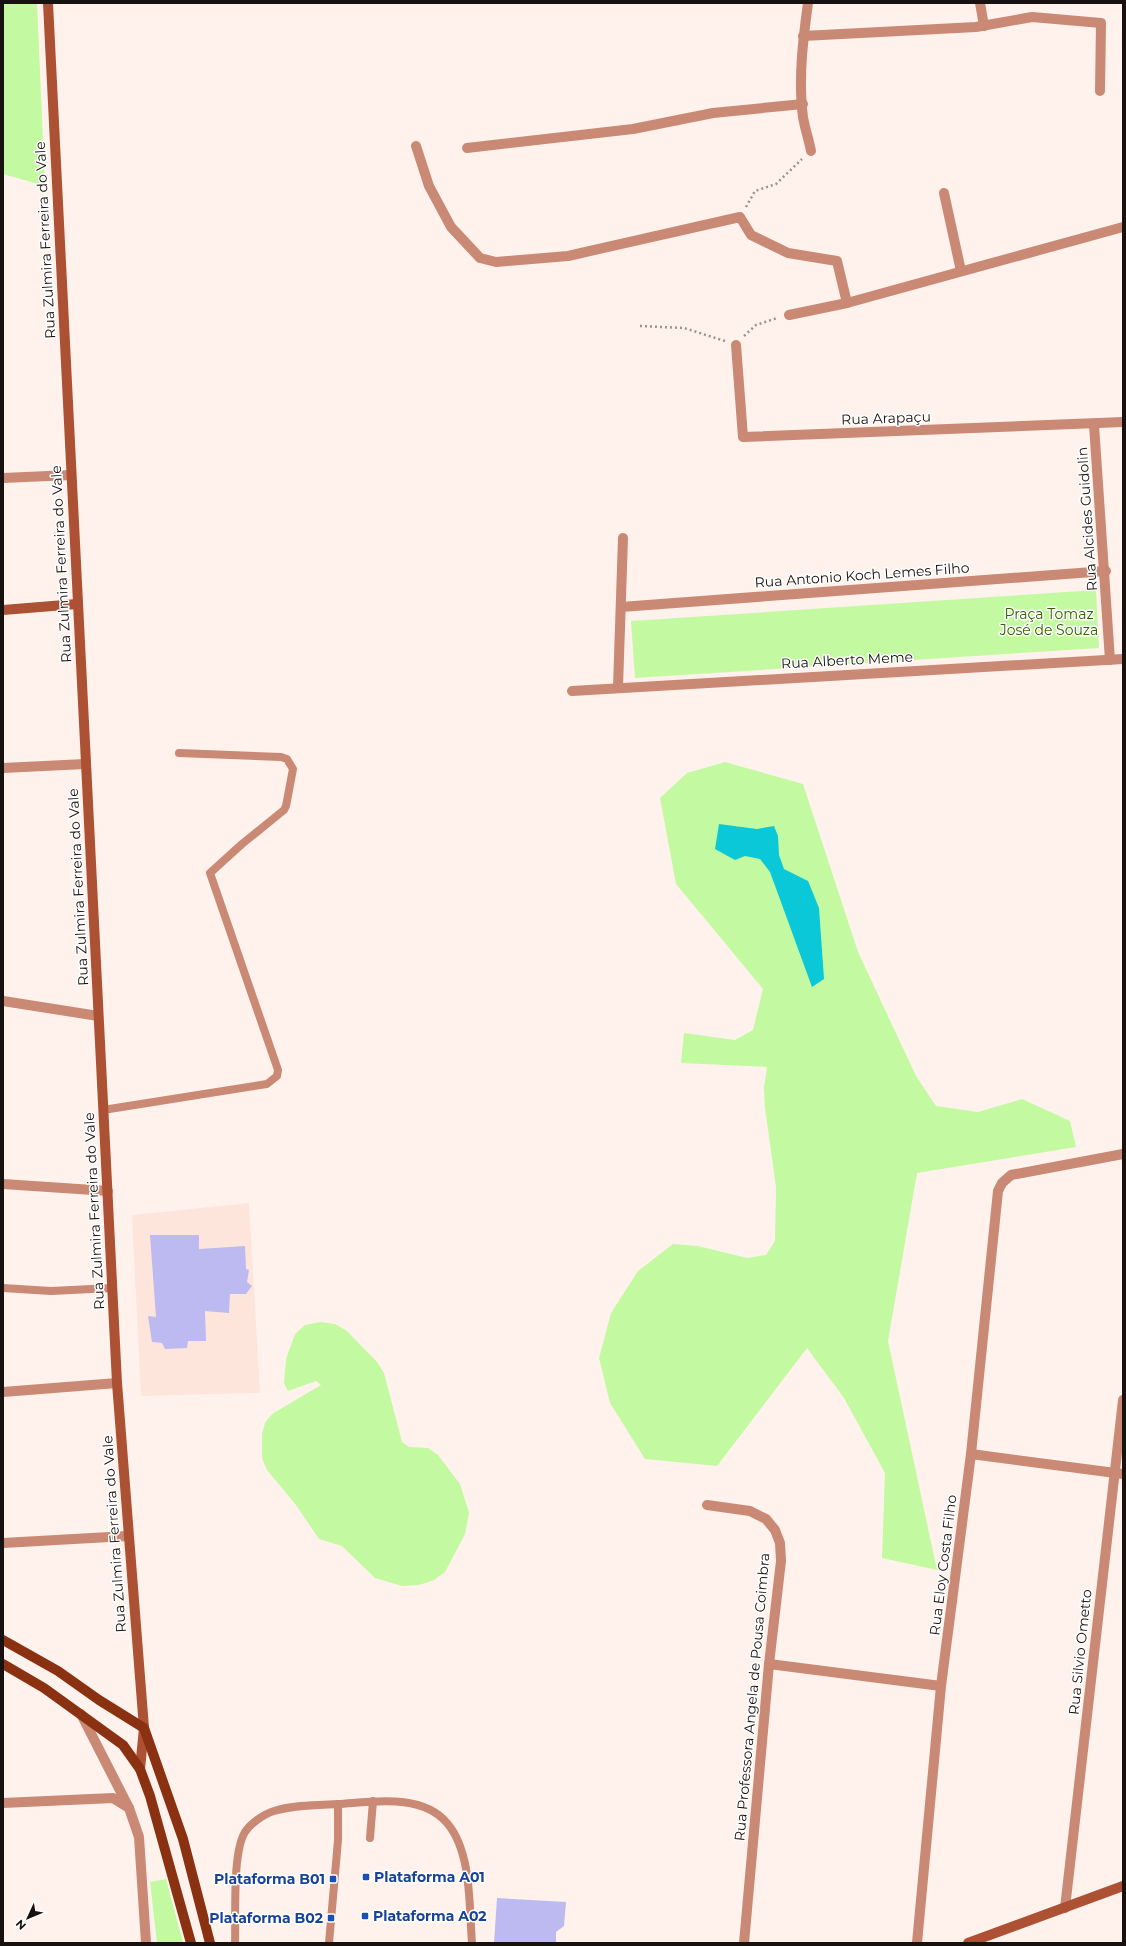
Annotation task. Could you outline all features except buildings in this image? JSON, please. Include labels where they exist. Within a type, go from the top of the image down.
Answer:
[{"type":"main road","points":[[3,1640],[58,1671],[99,1700],[144,1728],[183,1839],[210,1943]]},
{"type":"main road","points":[[3,1664],[44,1688],[81,1713],[123,1745],[140,1769],[157,1817],[191,1943]]},
{"type":"street","name":"Rua Zulmira Ferreira do Vale","points":[[48,3],[108,1191],[116,1383],[144,1728],[140,1769]]},
{"type":"street","points":[[808,3],[802,49],[803,104],[804,119],[811,151]]},
{"type":"street","points":[[980,3],[984,26]]},
{"type":"street","points":[[803,36],[984,26],[1032,16],[1102,22],[1100,91]]},
{"type":"street","points":[[467,148],[633,129],[713,113],[803,104]]},
{"type":"street","points":[[416,146],[429,186],[451,227],[480,258],[496,262],[568,256],[740,217],[751,235],[788,253],[837,261],[847,303]]},
{"type":"street","points":[[944,193],[961,271]]},
{"type":"street","points":[[789,315],[847,303],[1123,227]]},
{"type":"street","name":"Rua Arapaçu","points":[[736,345],[743,437],[1094,425],[1123,422]]},
{"type":"street","name":"Rua Alcides Guidolin","points":[[1094,425],[1106,571],[1110,660]]},
{"type":"street","points":[[3,478],[71,475]]},
{"type":"street","points":[[618,687],[622,538]]},
{"type":"street","name":"Rua Antonio Koch Lemes Filho","points":[[621,608],[1106,571]]},
{"type":"street","points":[[3,610],[78,604]]},
{"type":"street","name":"Rua Alberto Meme","points":[[572,691],[618,687],[1123,659]]},
{"type":"street","points":[[3,768],[86,764]]},
{"type":"street","points":[[3,1002],[98,1016]]},
{"type":"street","name":"Rua Eloy Costa Filho","points":[[917,1943],[941,1686],[971,1454],[998,1191],[1002,1183],[1011,1174],[1123,1154]]},
{"type":"street","points":[[3,1184],[108,1191]]},
{"type":"street","points":[[3,1392],[116,1383]]},
{"type":"street","name":"Rua Silvio Ometto","points":[[1065,1908],[1119,1473],[1123,1400]]},
{"type":"street","points":[[971,1454],[1119,1473]]},
{"type":"street","name":"Rua Professora Angela de Pousa Coimbra","points":[[707,1505],[750,1511],[766,1519],[775,1530],[780,1543],[781,1561],[769,1664],[744,1943]]},
{"type":"street","points":[[3,1543],[128,1536]]},
{"type":"street","points":[[769,1664],[941,1686]]},
{"type":"street","points":[[81,1713],[129,1808],[139,1837],[146,1943]]},
{"type":"street","points":[[3,1803],[113,1798],[129,1808]]},
{"type":"street","points":[[968,1943],[1123,1886]]},
{"type":"lane","points":[[103,1110],[267,1084],[277,1076],[278,1070],[210,873],[242,844],[284,810],[292,774],[291,763],[287,759],[281,757],[180,753]]},
{"type":"lane","points":[[3,1288],[44,1291],[112,1288]]},
{"type":"lane","points":[[370,1838],[373,1801]]},
{"type":"lane","points":[[235,1943],[237,1863],[240,1846],[245,1832],[253,1823],[274,1811],[373,1801],[406,1803],[421,1807],[435,1813],[446,1822],[455,1833],[465,1865],[472,1943]]},
{"type":"lane","points":[[329,1943],[338,1840],[338,1804]]},
{"type":"path","points":[[740,217],[755,191],[776,184],[811,151]]},
{"type":"path","points":[[640,326],[684,328],[736,345],[756,325],[789,315]]},
{"type":"shaded area","points":[[249,1203],[260,1393],[141,1396],[132,1215]]},
{"type":"green space","points":[[3,3],[37,3],[45,186],[3,174]]},
{"type":"green space","name":"Praça Tomaz José de Souza","points":[[1096,590],[1099,648],[635,678],[631,621]]},
{"type":"green space","points":[[725,762],[803,784],[858,952],[916,1076],[936,1106],[978,1112],[1022,1099],[1070,1121],[1076,1147],[917,1173],[888,1341],[937,1570],[882,1558],[885,1473],[844,1398],[807,1348],[717,1466],[645,1459],[610,1403],[599,1358],[611,1313],[638,1271],[673,1244],[698,1246],[747,1258],[766,1255],[775,1241],[776,1187],[765,1108],[764,1088],[767,1067],[681,1063],[684,1033],[735,1040],[753,1030],[763,989],[676,884],[660,798],[687,773]]},
{"type":"green space","points":[[321,1322],[335,1324],[347,1331],[377,1362],[384,1373],[402,1442],[409,1447],[428,1448],[438,1455],[460,1484],[469,1513],[465,1534],[445,1572],[434,1580],[419,1585],[402,1586],[375,1578],[342,1546],[319,1539],[296,1505],[267,1470],[262,1458],[262,1434],[265,1423],[272,1414],[321,1385],[316,1381],[288,1391],[284,1383],[286,1359],[295,1334],[305,1325]]},
{"type":"green space","points":[[166,1879],[183,1943],[157,1943],[150,1882]]},
{"type":"water","points":[[719,824],[757,829],[774,826],[778,836],[779,855],[784,869],[808,881],[819,908],[824,979],[812,987],[770,872],[760,859],[745,856],[735,860],[715,849]]},
{"type":"place","name":"Plataforma A01","points":[[366,1877]]},
{"type":"place","name":"Plataforma B01","points":[[333,1879]]},
{"type":"place","name":"Plataforma A02","points":[[365,1916]]},
{"type":"place","name":"Plataforma B02","points":[[331,1918]]}]
